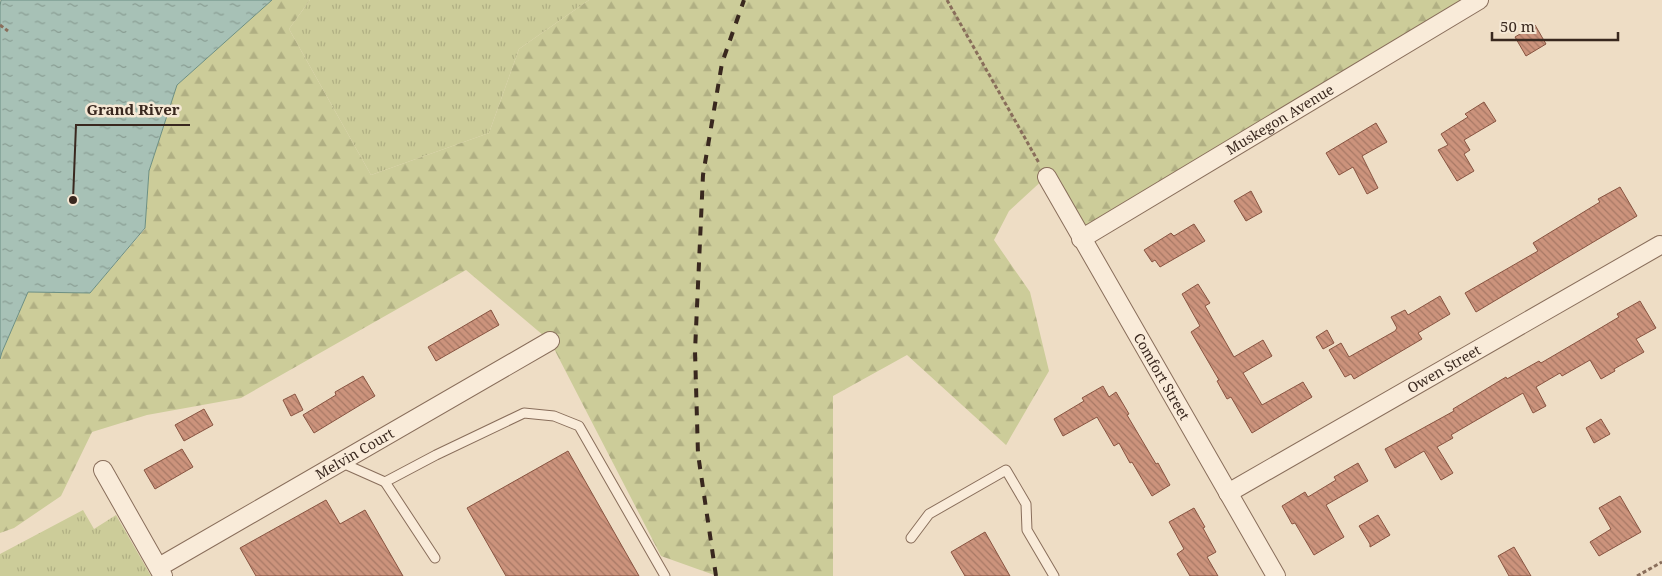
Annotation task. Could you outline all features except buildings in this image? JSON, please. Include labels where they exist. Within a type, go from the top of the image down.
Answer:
[{"type":"street","name":"Muskegon Avenue","points":[[1081,239],[1479,0]]},
{"type":"street","name":"Comfort Street","points":[[1047,177],[1276,576]]},
{"type":"street","name":"Owen Street","points":[[1228,493],[1660,245]]},
{"type":"street","name":"Melvin Court","points":[[161,571],[340,462],[550,341]]},
{"type":"street","points":[[103,470],[161,571]]},
{"type":"lane","points":[[385,482],[436,455],[524,413],[554,416],[579,426],[665,576]]},
{"type":"lane","points":[[340,462],[385,482],[434,558]]},
{"type":"lane","points":[[912,538],[930,514],[1006,470],[1026,504],[1027,530],[1054,576]]},
{"type":"path","points":[[947,0],[1047,177]]},
{"type":"path","points":[[0,25],[8,31]]},
{"type":"path","points":[[1637,576],[1662,562]]},
{"type":"green space","points":[[272,0],[310,0],[289,29],[371,175],[489,133],[519,49],[589,0],[1479,0],[1081,239],[1046,177],[1009,211],[994,240],[1030,292],[1049,371],[1006,445],[907,355],[833,396],[833,576],[717,576],[661,556],[550,341],[466,270],[241,398],[147,415],[92,432],[61,496],[14,528],[0,533],[0,359],[28,292],[90,293],[145,229],[149,171],[177,85]]},
{"type":"green space","points":[[310,0],[589,0],[519,49],[489,133],[371,175],[289,29]]},
{"type":"green space","points":[[83,510],[94,529],[116,515],[151,576],[0,576],[0,554]]},
{"type":"water","points":[[1,0],[272,0],[177,85],[149,171],[145,228],[90,293],[28,292],[0,359],[0,6]]},
{"type":"railway","points":[[716,576],[698,454],[695,351],[703,175],[722,63],[744,0]]},
{"type":"place","name":"Grand River","points":[[73,200]]}]
